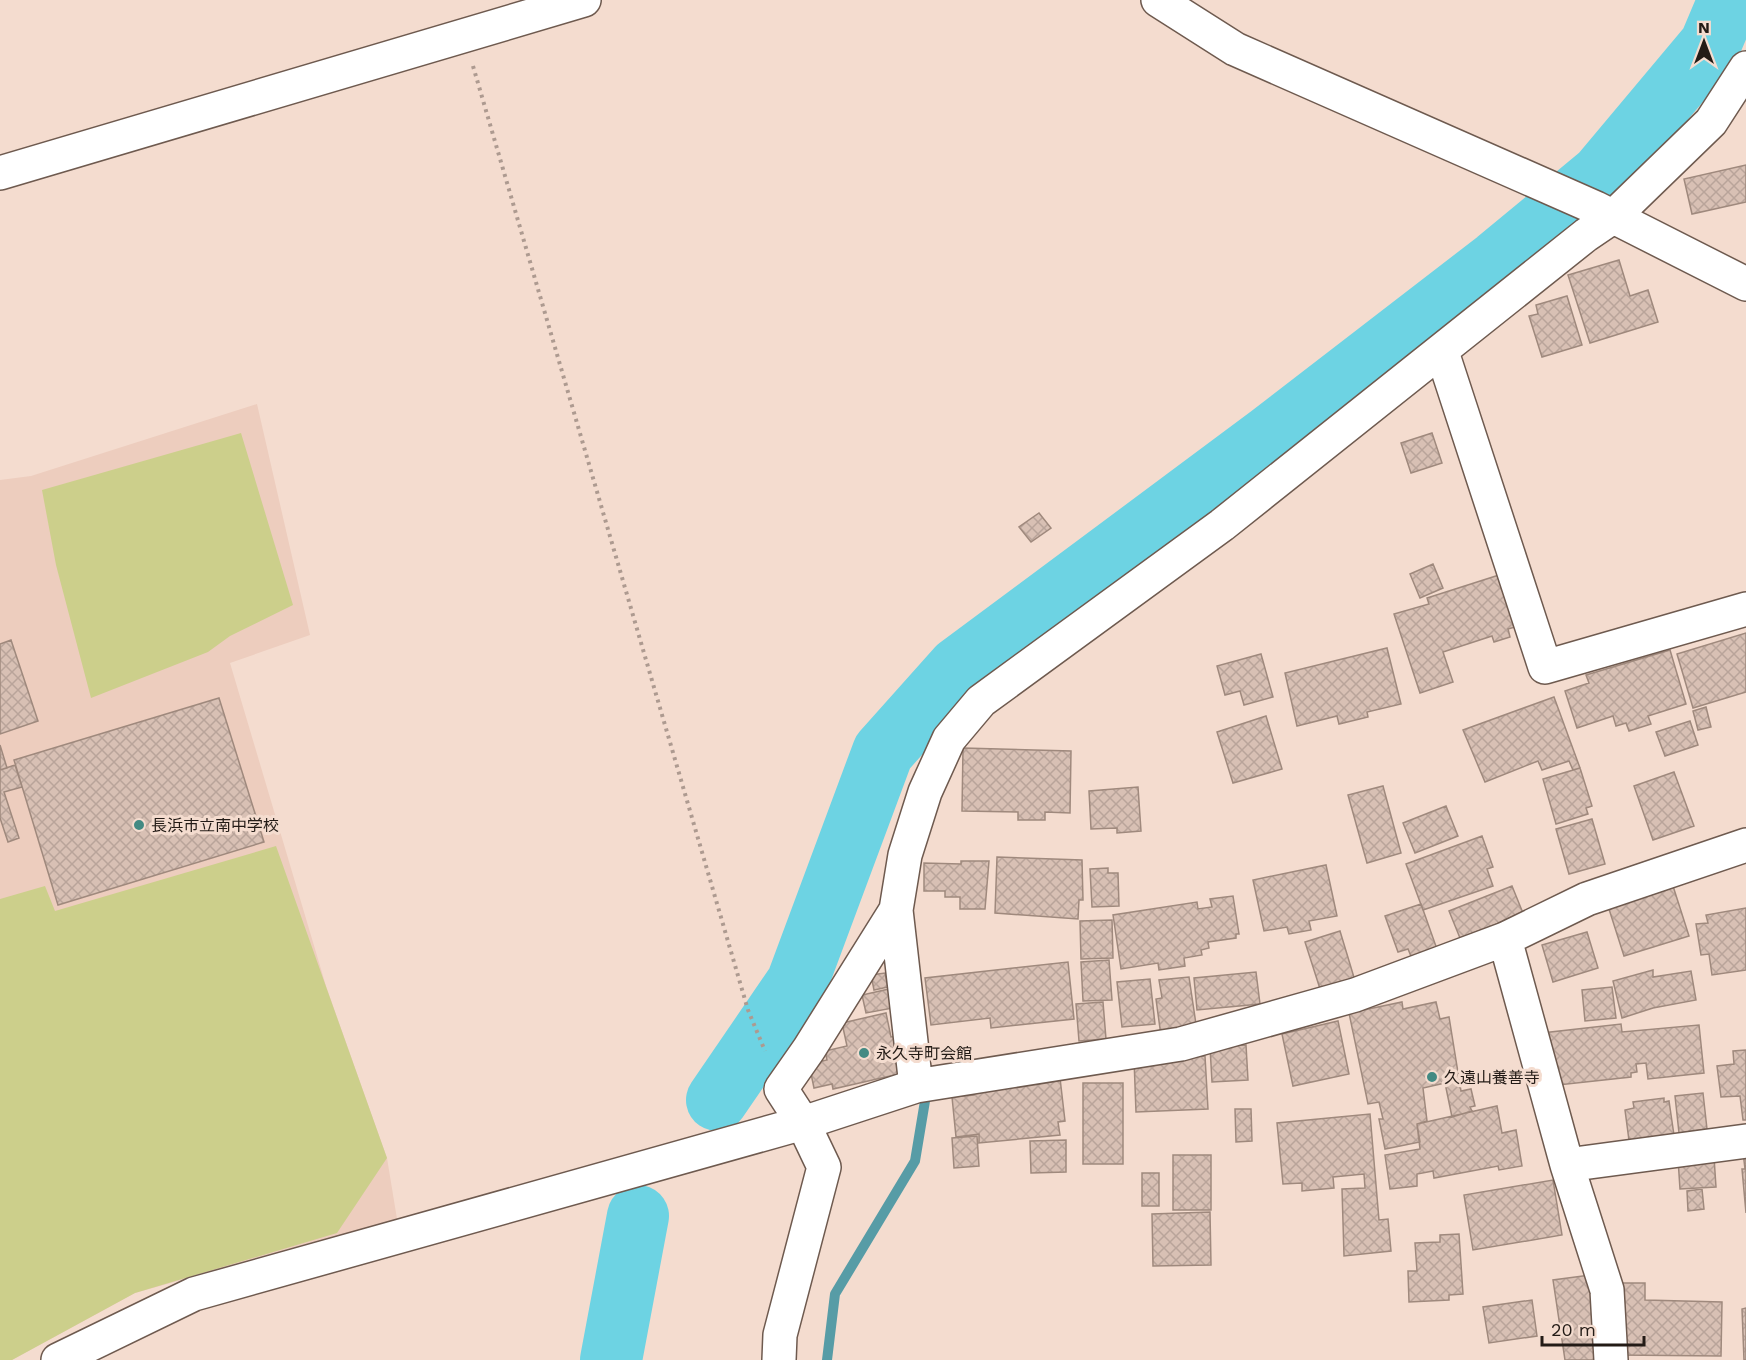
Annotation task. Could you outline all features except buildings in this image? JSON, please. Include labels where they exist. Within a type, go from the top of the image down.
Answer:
[{"type":"street","points":[[0,174],[584,0]]},
{"type":"street","points":[[1158,0],[1235,49],[1605,212],[1746,284]]},
{"type":"street","points":[[915,1086],[896,910],[905,855],[925,792],[949,740],[981,701],[1222,525],[1586,235],[1605,212],[1712,122],[1746,68]]},
{"type":"street","points":[[1442,352],[1545,667],[1746,609]]},
{"type":"street","points":[[79,1355],[194,1294],[803,1123],[915,1086],[1180,1044],[1355,995],[1505,939],[1587,899],[1746,845]]},
{"type":"street","points":[[779,1360],[780,1335],[824,1167],[803,1123],[781,1089],[809,1049],[896,910]]},
{"type":"street","points":[[1505,939],[1567,1165],[1607,1290],[1611,1360]]},
{"type":"street","points":[[1567,1165],[1746,1141]]},
{"type":"path","points":[[465,37],[748,1010]]},
{"type":"shaded area","name":"長浜市立南中学校","points":[[257,404],[310,635],[230,663],[326,986],[387,1158],[397,1219],[135,1293],[12,1360],[0,1360],[0,480],[31,476]]},
{"type":"green space","points":[[241,433],[293,605],[230,636],[208,652],[91,698],[56,565],[42,490]]},
{"type":"green space","points":[[276,846],[387,1158],[337,1233],[135,1293],[12,1360],[0,1360],[0,899],[45,886],[55,911]]},
{"type":"waterway","points":[[717,1100],[797,983],[883,752],[958,668],[1270,436],[1497,261],[1601,175],[1710,45],[1729,0]]},
{"type":"waterway","points":[[1145,529],[1158,554]]},
{"type":"waterway","points":[[827,1360],[835,1294],[915,1161],[925,1101]]},
{"type":"waterway","points":[[611,1360],[638,1216]]},
{"type":"place","name":"長浜市立南中学校","points":[[139,825]]},
{"type":"place","name":"永久寺町会館","points":[[864,1053]]},
{"type":"place","name":"久遠山養善寺","points":[[1432,1077]]}]
